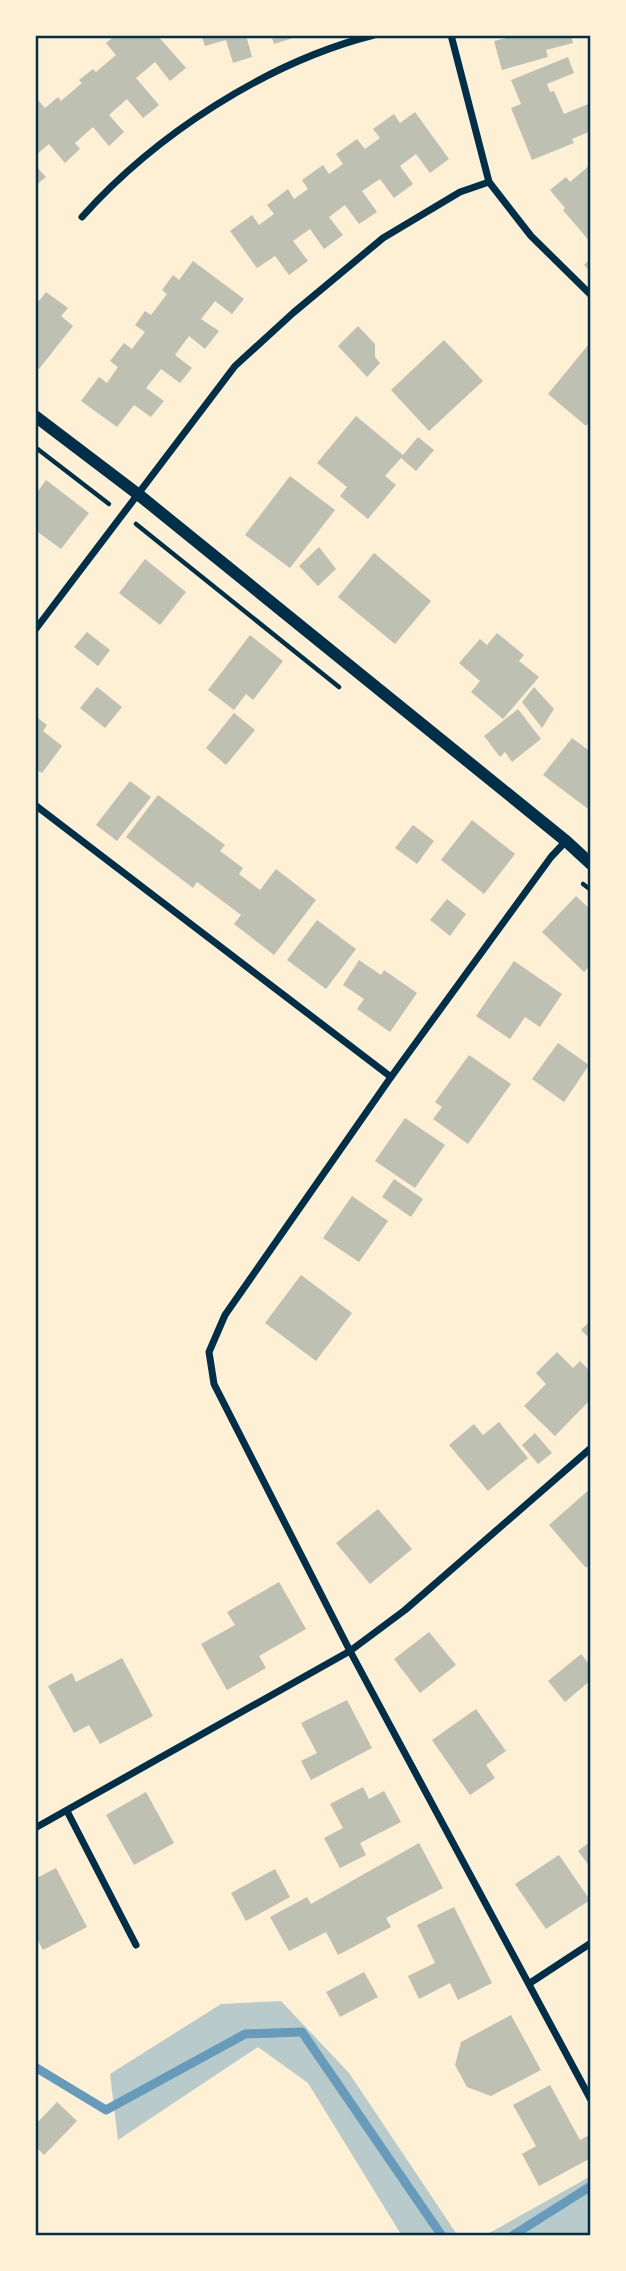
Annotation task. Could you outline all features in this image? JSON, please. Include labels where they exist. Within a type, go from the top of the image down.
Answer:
[{"type":"street","points":[[82,217],[110,185],[198,117],[271,72],[341,43],[374,35]]},
{"type":"street","points":[[452,35],[489,182],[531,236],[591,295]]},
{"type":"street","points":[[35,630],[235,366],[293,313],[383,238],[460,192],[489,182]]},
{"type":"street","points":[[35,416],[139,495],[591,864]]},
{"type":"street","points":[[35,805],[391,1077]]},
{"type":"street","points":[[566,841],[551,857],[391,1077],[225,1315],[209,1352],[214,1384],[350,1651],[591,2100]]},
{"type":"street","points":[[35,1828],[350,1651],[405,1610],[591,1448]]},
{"type":"street","points":[[67,1811],[136,1945]]},
{"type":"street","points":[[530,1983],[591,1943]]},
{"type":"path","points":[[35,447],[349,695]]},
{"type":"path","points":[[581,882],[591,890]]},
{"type":"shaded area","points":[[281,2001],[349,2073],[458,2236],[402,2236],[308,2083],[258,2047],[118,2140],[110,2074],[221,2004]]},
{"type":"shaded area","points":[[591,2176],[591,2236],[484,2236]]},
{"type":"building","points":[[116,35],[157,35],[186,68],[170,81],[155,62],[136,78],[159,105],[143,118],[127,99],[109,115],[124,132],[109,146],[93,127],[75,143],[80,149],[65,163],[49,144],[35,156],[35,102],[38,100],[45,108],[58,97],[61,101],[82,83],[79,80],[93,69],[96,72],[116,55],[106,43]]},
{"type":"building","points":[[201,35],[246,35],[252,57],[233,63],[226,40],[205,46]]},
{"type":"building","points":[[271,35],[292,35],[293,38],[274,44]]},
{"type":"building","points":[[506,35],[571,35],[573,43],[546,50],[548,57],[502,70],[494,41],[506,38]]},
{"type":"building","points":[[568,57],[574,73],[547,84],[550,92],[554,91],[564,114],[588,104],[591,131],[572,139],[574,143],[532,160],[511,108],[521,104],[511,80]]},
{"type":"building","points":[[415,112],[449,159],[430,173],[416,154],[400,166],[413,184],[394,198],[380,179],[362,191],[377,212],[359,224],[345,205],[329,217],[343,235],[324,249],[310,229],[293,241],[308,261],[289,275],[275,256],[257,268],[230,231],[252,215],[259,225],[274,214],[267,205],[288,189],[294,199],[308,189],[302,180],[323,165],[329,174],[343,164],[336,154],[357,139],[365,149],[380,138],[373,129],[394,114],[400,123]]},
{"type":"building","points":[[591,164],[591,243],[550,190],[566,177],[570,182]]},
{"type":"building","points":[[35,165],[46,177],[35,186]]},
{"type":"building","points":[[591,258],[591,272],[584,265]]},
{"type":"building","points":[[193,261],[244,299],[232,314],[215,301],[201,319],[219,331],[205,349],[189,336],[175,355],[192,368],[180,383],[161,369],[146,388],[164,401],[151,417],[134,405],[117,427],[81,401],[99,377],[107,383],[118,367],[110,361],[124,343],[132,349],[145,332],[135,325],[145,311],[151,315],[167,294],[162,290],[173,275],[179,280]]},
{"type":"building","points":[[46,292],[68,308],[61,316],[73,326],[39,369],[35,366],[35,298],[39,301]]},
{"type":"building","points":[[358,326],[375,344],[375,357],[380,363],[367,377],[338,346]]},
{"type":"building","points":[[444,340],[483,381],[429,431],[391,390]]},
{"type":"building","points":[[589,344],[591,420],[586,426],[548,394]]},
{"type":"building","points":[[356,416],[403,455],[418,437],[434,450],[416,471],[401,458],[385,476],[396,485],[368,519],[340,496],[347,487],[317,463]]},
{"type":"building","points":[[290,476],[335,510],[290,568],[245,535]]},
{"type":"building","points":[[46,480],[89,513],[61,549],[35,530],[35,495]]},
{"type":"building","points":[[319,547],[336,569],[318,586],[299,566]]},
{"type":"building","points":[[374,553],[431,601],[395,644],[338,597]]},
{"type":"building","points":[[145,559],[186,592],[160,625],[119,593]]},
{"type":"building","points":[[87,632],[110,650],[98,666],[74,647]]},
{"type":"building","points":[[497,633],[524,655],[519,661],[539,677],[503,719],[471,692],[480,681],[459,663],[480,639],[487,645]]},
{"type":"building","points":[[250,635],[283,661],[253,700],[246,694],[234,710],[208,690]]},
{"type":"building","points":[[97,687],[122,707],[105,728],[80,708]]},
{"type":"building","points":[[534,687],[554,709],[542,728],[522,702]]},
{"type":"building","points":[[518,709],[541,739],[512,762],[505,752],[500,757],[484,736]]},
{"type":"building","points":[[234,713],[255,730],[226,765],[206,748]]},
{"type":"building","points":[[35,716],[47,725],[43,731],[62,746],[42,773],[35,769]]},
{"type":"building","points":[[572,738],[591,752],[591,805],[588,809],[543,775]]},
{"type":"building","points":[[130,781],[151,797],[117,841],[96,825]]},
{"type":"building","points":[[158,795],[225,845],[220,851],[243,868],[239,874],[260,890],[276,869],[316,900],[274,955],[234,924],[241,915],[197,882],[193,888],[126,837]]},
{"type":"building","points":[[472,820],[515,854],[484,894],[441,860]]},
{"type":"building","points":[[413,825],[434,841],[417,864],[395,848]]},
{"type":"building","points":[[576,896],[591,910],[591,965],[584,972],[542,932]]},
{"type":"building","points":[[447,899],[466,914],[450,936],[430,920]]},
{"type":"building","points":[[317,920],[356,949],[326,989],[287,960]]},
{"type":"building","points":[[359,960],[381,975],[384,970],[417,993],[390,1032],[357,1009],[364,999],[343,985]]},
{"type":"building","points":[[514,961],[562,994],[540,1027],[525,1017],[510,1039],[476,1016]]},
{"type":"building","points":[[558,1043],[589,1065],[564,1102],[532,1079]]},
{"type":"building","points":[[469,1055],[511,1084],[468,1144],[433,1119],[442,1107],[435,1102]]},
{"type":"building","points":[[405,1118],[445,1145],[415,1188],[375,1161]]},
{"type":"building","points":[[394,1179],[423,1199],[411,1217],[382,1197]]},
{"type":"building","points":[[352,1196],[388,1221],[359,1262],[323,1238]]},
{"type":"building","points":[[301,1275],[352,1313],[316,1361],[265,1323]]},
{"type":"building","points":[[591,1320],[591,1340],[581,1330]]},
{"type":"building","points":[[557,1352],[573,1368],[580,1361],[591,1372],[591,1399],[555,1436],[524,1406],[546,1384],[536,1373]]},
{"type":"building","points":[[499,1422],[528,1458],[488,1491],[449,1445],[474,1424],[483,1435]]},
{"type":"building","points":[[535,1433],[552,1453],[538,1464],[522,1445]]},
{"type":"building","points":[[591,1488],[591,1563],[586,1568],[549,1525]]},
{"type":"building","points":[[378,1509],[412,1549],[370,1584],[336,1543]]},
{"type":"building","points":[[279,1582],[306,1629],[259,1656],[266,1668],[227,1690],[201,1644],[235,1625],[227,1612]]},
{"type":"building","points":[[429,1632],[456,1665],[420,1693],[394,1659]]},
{"type":"building","points":[[581,1654],[591,1666],[591,1680],[565,1702],[548,1681]]},
{"type":"building","points":[[122,1658],[153,1716],[100,1744],[89,1725],[74,1733],[48,1686],[72,1673],[76,1682]]},
{"type":"building","points":[[347,1700],[372,1748],[311,1780],[301,1761],[317,1753],[301,1723]]},
{"type":"building","points":[[476,1709],[506,1751],[486,1765],[495,1778],[470,1795],[432,1740]]},
{"type":"building","points":[[363,1787],[369,1799],[384,1791],[401,1822],[360,1843],[366,1855],[340,1868],[324,1838],[343,1828],[330,1804]]},
{"type":"building","points":[[146,1792],[174,1843],[134,1865],[106,1815]]},
{"type":"building","points":[[591,1841],[591,1868],[578,1851]]},
{"type":"building","points":[[419,1843],[443,1888],[386,1918],[391,1927],[338,1955],[326,1932],[289,1951],[270,1917],[307,1897],[311,1904]]},
{"type":"building","points":[[559,1855],[590,1900],[546,1929],[515,1884]]},
{"type":"building","points":[[56,1868],[87,1927],[43,1950],[35,1935],[35,1879]]},
{"type":"building","points":[[275,1869],[290,1897],[246,1921],[231,1893]]},
{"type":"building","points":[[454,1907],[492,1983],[458,2000],[450,1983],[419,1999],[408,1976],[435,1963],[417,1925]]},
{"type":"building","points":[[364,1972],[378,1997],[340,2017],[326,1992]]},
{"type":"building","points":[[511,2015],[541,2070],[491,2096],[467,2087],[455,2065],[461,2042]]},
{"type":"building","points":[[550,2085],[580,2140],[591,2134],[591,2158],[539,2186],[522,2154],[536,2146],[513,2105]]},
{"type":"building","points":[[57,2102],[77,2121],[44,2155],[35,2146],[35,2125]]},
{"type":"waterway","points":[[35,2067],[106,2110],[245,2034],[302,2032],[442,2236]]},
{"type":"waterway","points":[[512,2236],[591,2186]]}]
